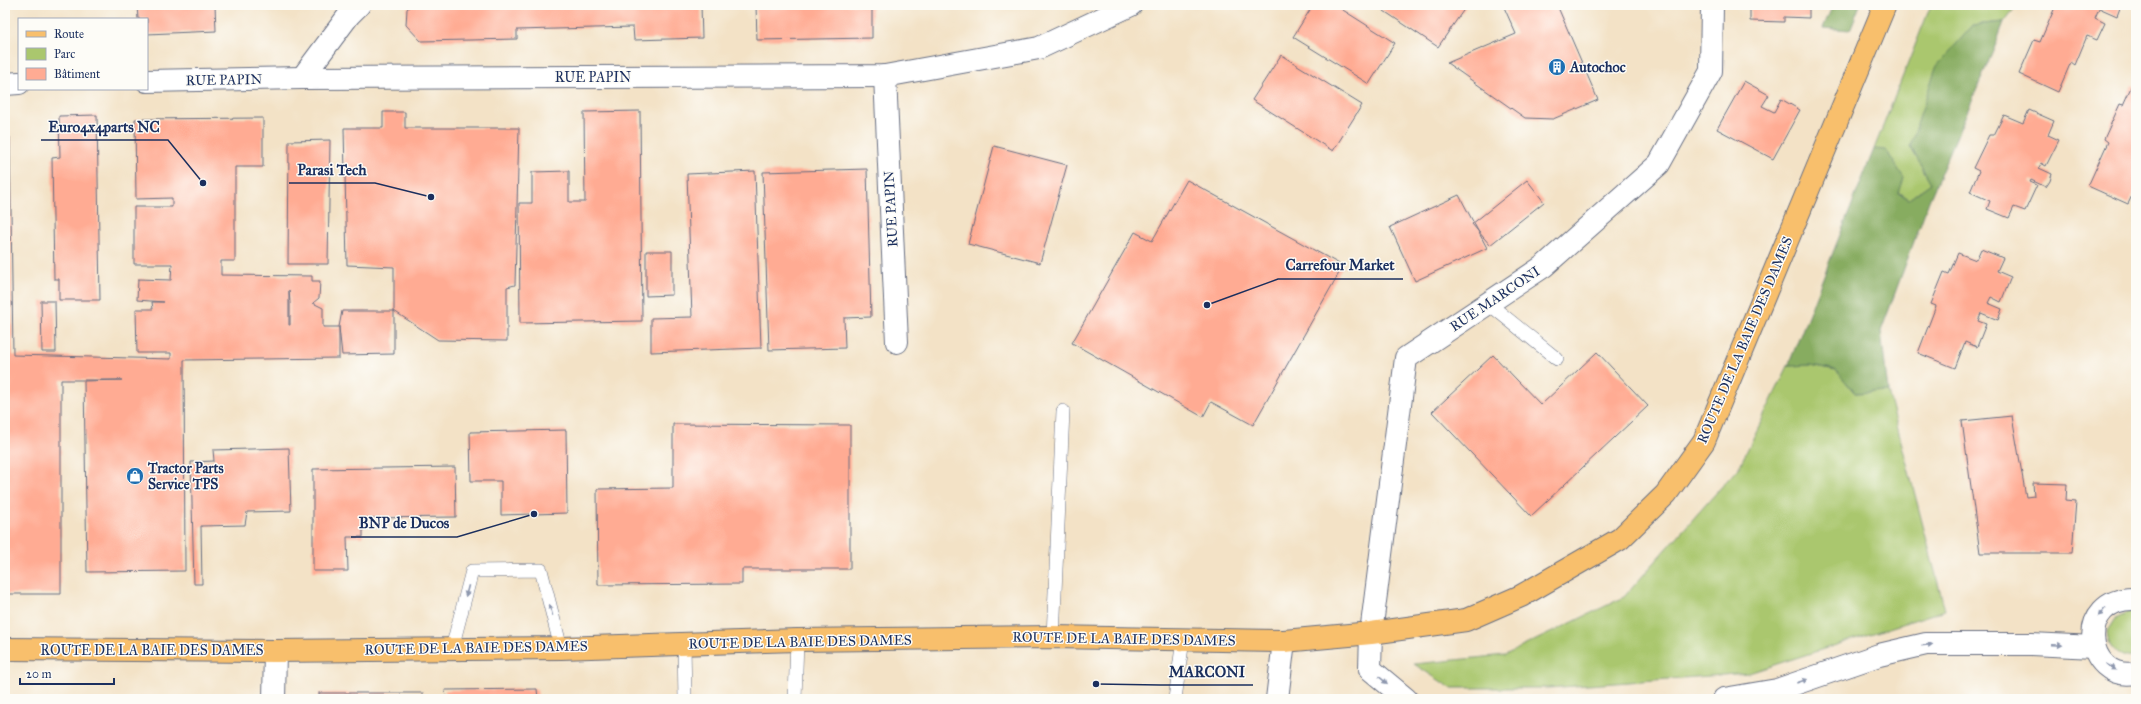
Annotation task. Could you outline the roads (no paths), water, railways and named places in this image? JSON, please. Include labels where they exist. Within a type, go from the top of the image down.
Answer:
[{"type":"main road","name":"ROUTE DE LA BAIE DES DAMES","points":[[5,649],[275,651],[562,648],[797,640],[1053,637],[1284,641],[1371,633],[1466,620],[1521,596],[1620,539],[1666,494],[1704,441],[1885,5]]},
{"type":"street","points":[[302,78],[349,15],[360,5]]},
{"type":"street","name":"RUE PAPIN","points":[[148,81],[302,78],[885,76],[1039,48],[1131,5]]},
{"type":"street","name":"RUE MARCONI","points":[[1406,699],[1370,670],[1371,633],[1406,358],[1544,266],[1659,164],[1711,71],[1712,5]]},
{"type":"street","name":"RUE PAPIN","points":[[885,76],[897,342]]},
{"type":"street","points":[[5,84],[18,84]]},
{"type":"street","points":[[2135,679],[2109,667],[2099,659],[2094,647],[2092,634],[2095,621],[2102,611],[2112,602],[2124,598],[2136,598]]},
{"type":"street","points":[[1277,699],[1284,641]]},
{"type":"street","points":[[1724,699],[1777,690],[1879,655],[1926,644],[2031,644],[2094,647]]},
{"type":"street","points":[[274,699],[275,651]]},
{"type":"lane","points":[[1488,303],[1558,359]]},
{"type":"lane","points":[[1053,637],[1062,411]]},
{"type":"lane","points":[[452,648],[472,571],[540,570],[562,648]]},
{"type":"lane","points":[[1175,699],[1183,639]]},
{"type":"lane","points":[[795,699],[797,640]]},
{"type":"lane","points":[[684,645],[685,699]]},
{"type":"place","name":"Autochoc","points":[[1557,67]]},
{"type":"place","name":"Euro4x4parts NC","points":[[203,183]]},
{"type":"place","name":"Parasi Tech","points":[[431,197]]},
{"type":"place","name":"Carrefour Market","points":[[1207,305]]},
{"type":"place","name":"Tractor Parts Service TPS","points":[[135,476]]},
{"type":"place","name":"BNP de Ducos","points":[[534,514]]},
{"type":"place","name":"MARCONI","points":[[1096,684]]}]
